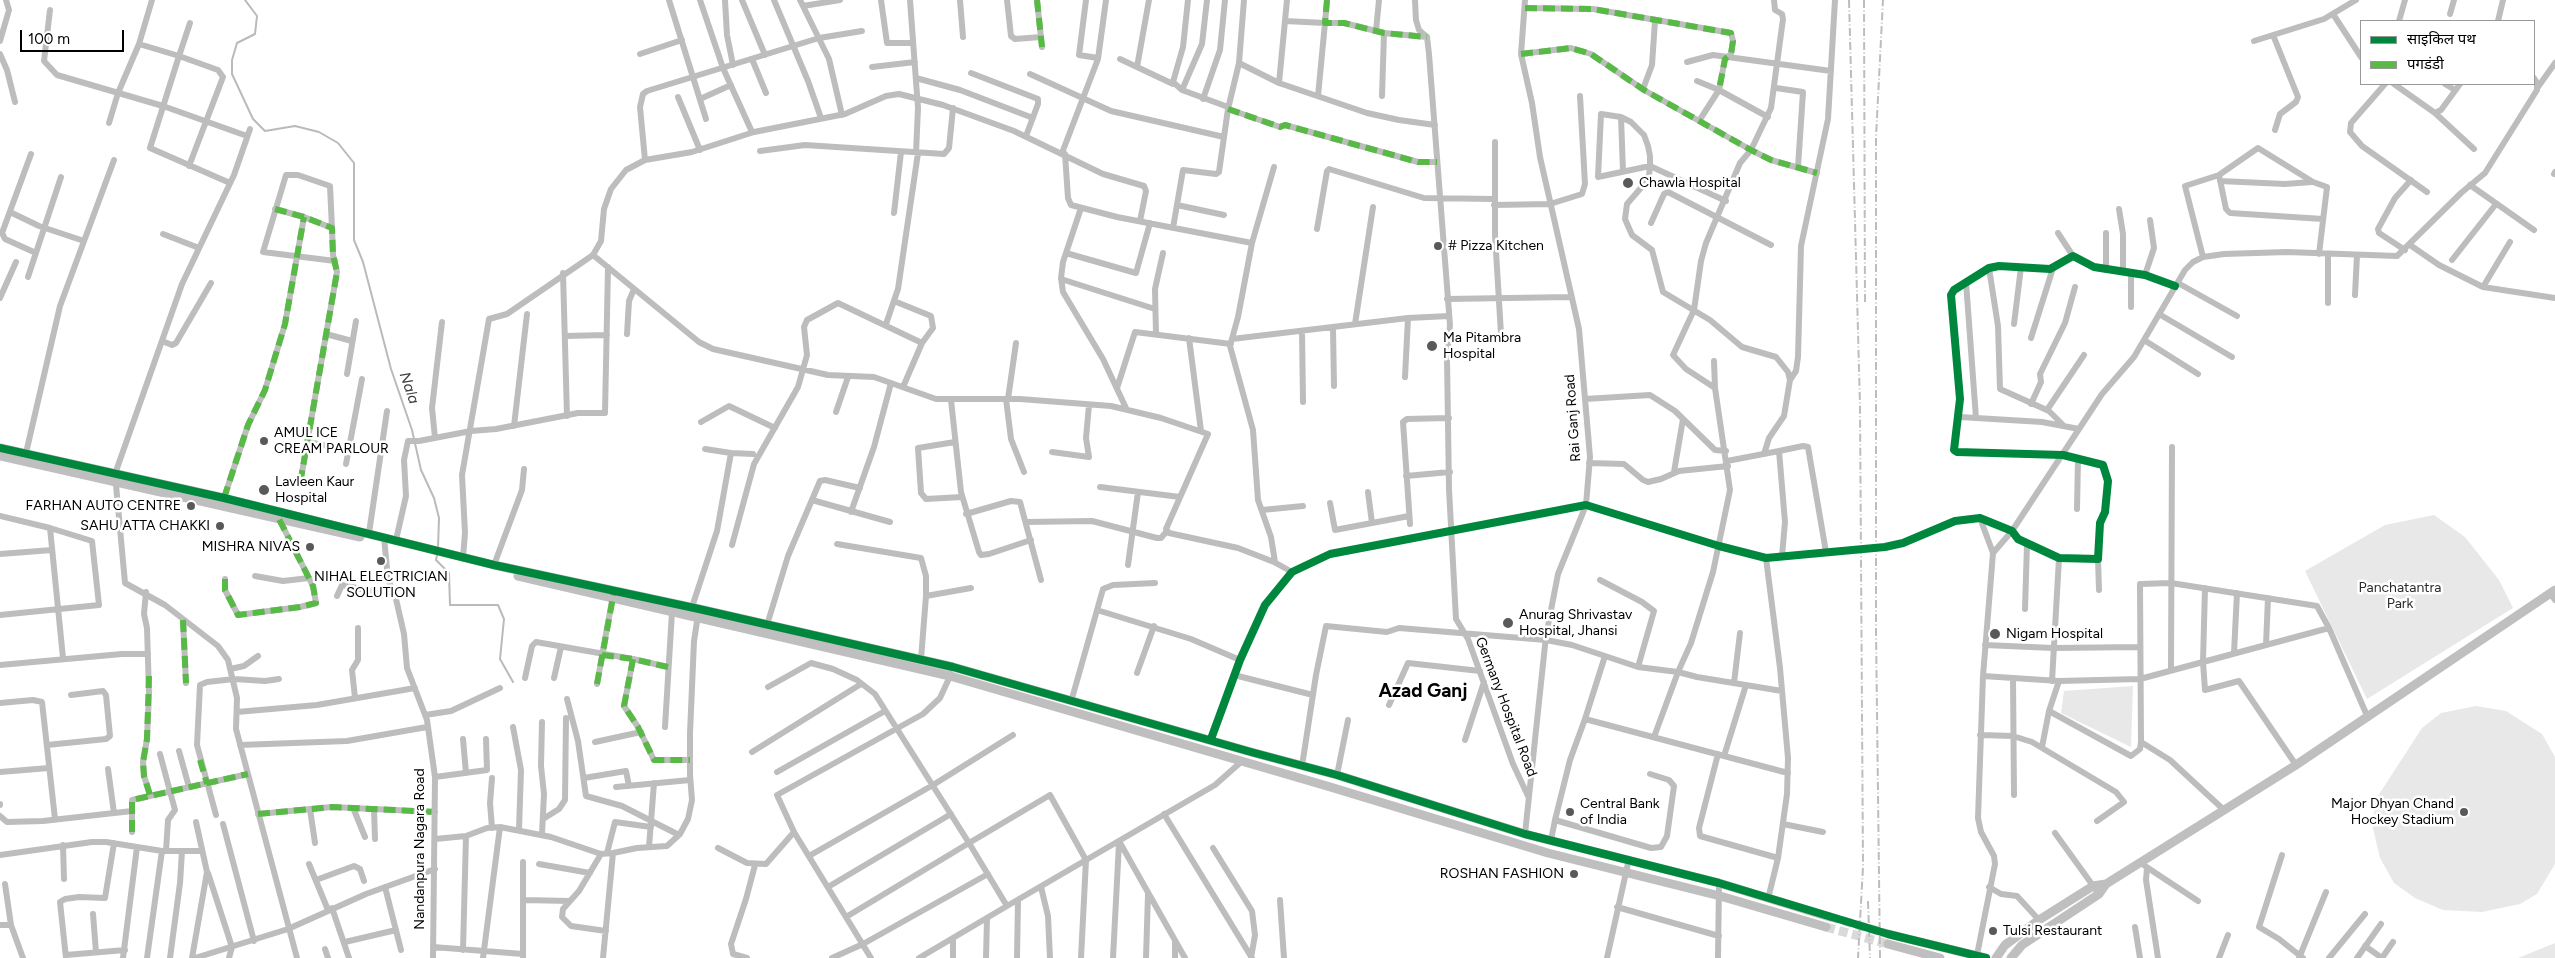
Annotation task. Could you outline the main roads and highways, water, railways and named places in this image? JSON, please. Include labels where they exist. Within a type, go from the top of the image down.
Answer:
[{"type":"waterway","name":"Nala","points":[[245,0],[257,16],[255,34],[237,43],[232,60],[232,74],[253,119],[265,131],[295,126],[319,132],[338,143],[354,163],[354,240],[363,262],[391,369],[412,430],[421,470],[434,498],[439,518],[438,548]]},
{"type":"waterway","name":"Nala","points":[[437,555],[436,560],[449,573],[450,605],[498,605],[504,619],[500,659],[513,682]]},
{"type":"tunnel","points":[[1851,550],[1885,547]]},
{"type":"tunnel","points":[[1830,917],[1888,934]]},
{"type":"tunnel","points":[[1826,927],[1888,944]]},
{"type":"railway","points":[[1849,0],[1860,405],[1863,867],[1858,958]]},
{"type":"railway","points":[[1864,0],[1865,303]]},
{"type":"railway","points":[[1880,958],[1876,630],[1876,137],[1883,0]]},
{"type":"railway","points":[[1868,901],[1870,958]]},
{"type":"place","name":"Chawla Hospital","points":[[1628,183]]},
{"type":"place","name":"# Pizza Kitchen","points":[[1438,246]]},
{"type":"place","name":"Ma Pitambra Hospital","points":[[1432,346]]},
{"type":"place","name":"AMUL ICE CREAM PARLOUR","points":[[264,441]]},
{"type":"place","name":"Lavleen Kaur Hospital","points":[[264,490]]},
{"type":"place","name":"FARHAN AUTO CENTRE","points":[[191,506]]},
{"type":"place","name":"SAHU ATTA CHAKKI","points":[[220,526]]},
{"type":"place","name":"MISHRA NIVAS","points":[[310,547]]},
{"type":"place","name":"NIHAL ELECTRICIAN SOLUTION","points":[[381,561]]},
{"type":"place","name":"Anurag Shrivastav Hospital, Jhansi","points":[[1508,623]]},
{"type":"place","name":"Nigam Hospital","points":[[1995,634]]},
{"type":"place","name":"Central Bank of India","points":[[1570,812]]},
{"type":"place","name":"Major Dhyan Chand Hockey Stadium","points":[[2464,812]]},
{"type":"place","name":"ROSHAN FASHION","points":[[1574,874]]},
{"type":"place","name":"Tulsi Restaurant","points":[[1993,931]]},
{"type":"district","name":"Azad Ganj","points":[[1423,691]]},
{"type":"park label","name":"Panchatantra Park","points":[[2400,596]]}]
